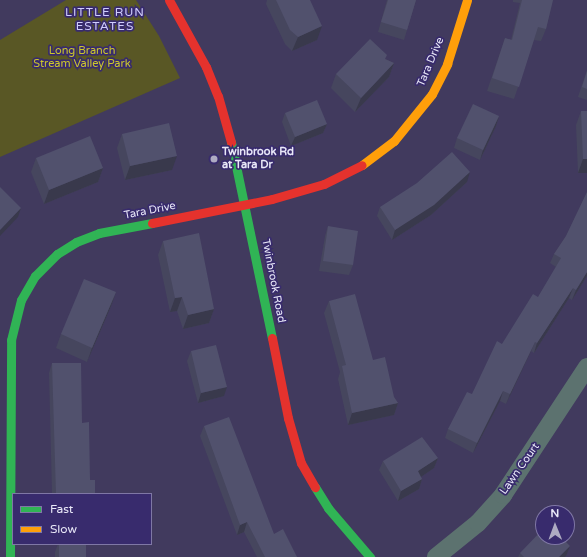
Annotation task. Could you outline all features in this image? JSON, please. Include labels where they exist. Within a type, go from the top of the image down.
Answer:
[{"type":"street","name":"Twinbrook Road","points":[[169,0],[206,67],[218,96],[237,163],[288,418],[301,462],[328,508],[370,557]]},
{"type":"street","name":"Tara Drive","points":[[10,557],[11,340],[21,300],[36,276],[57,254],[76,242],[99,234],[245,204],[324,184],[361,166],[394,141],[421,110],[440,78],[467,0]]},
{"type":"street","name":"Lawn Court","points":[[436,557],[478,523],[503,495],[587,366]]},
{"type":"green space","name":"Long Branch Stream Valley Park","points":[[66,0],[136,0],[159,36],[180,78],[0,157],[0,40]]},
{"type":"building","points":[[276,0],[310,0],[322,26],[298,37],[290,30]]},
{"type":"building","points":[[388,0],[416,0],[407,30],[381,22]]},
{"type":"building","points":[[522,0],[553,0],[546,29],[538,27],[519,87],[492,78],[505,38],[512,40]]},
{"type":"building","points":[[370,39],[387,55],[385,59],[394,63],[361,98],[336,74]]},
{"type":"building","points":[[587,71],[587,89],[582,87]]},
{"type":"building","points":[[317,100],[327,124],[295,137],[285,113]]},
{"type":"building","points":[[473,104],[499,116],[483,150],[457,138]]},
{"type":"building","points":[[581,111],[587,111],[587,159],[583,159]]},
{"type":"building","points":[[169,123],[177,156],[130,166],[122,134]]},
{"type":"building","points":[[90,136],[103,168],[49,190],[36,158]]},
{"type":"building","points":[[452,152],[470,172],[434,205],[395,230],[380,207],[417,183]]},
{"type":"building","points":[[0,187],[21,208],[0,230]]},
{"type":"building","points":[[587,192],[587,272],[576,290],[573,288],[537,343],[535,342],[510,394],[503,391],[477,443],[448,429],[467,392],[472,394],[497,341],[502,344],[533,294],[538,297],[561,258],[554,254],[566,236]]},
{"type":"building","points":[[328,226],[358,231],[353,265],[323,261]]},
{"type":"building","points":[[199,233],[214,309],[188,315],[182,297],[175,298],[163,241]]},
{"type":"building","points":[[84,279],[116,292],[92,348],[61,334]]},
{"type":"building","points":[[355,294],[373,360],[385,357],[394,397],[398,403],[352,413],[342,366],[346,365],[329,301]]},
{"type":"building","points":[[216,345],[227,387],[201,393],[191,351]]},
{"type":"building","points":[[52,363],[81,363],[82,423],[89,422],[90,480],[95,480],[95,493],[56,493]]},
{"type":"building","points":[[229,417],[274,534],[283,529],[297,557],[265,557],[247,522],[240,525],[204,426]]},
{"type":"building","points":[[422,437],[438,458],[418,471],[422,479],[401,491],[383,461]]},
{"type":"building","points":[[535,537],[535,545],[570,546],[559,557],[524,557],[520,553]]},
{"type":"building","points":[[59,545],[86,545],[86,557],[59,557]]},
{"type":"traffic: fast","points":[[231,142],[272,338]]},
{"type":"traffic: fast","points":[[10,557],[11,340],[21,300],[35,276],[57,254],[76,242],[99,233],[152,223]]},
{"type":"traffic: fast","points":[[315,487],[328,508],[370,557]]},
{"type":"traffic: slow","points":[[362,165],[394,141],[432,94],[447,64],[467,0]]},
{"type":"traffic: jam","points":[[169,0],[206,67],[218,96],[231,142]]},
{"type":"traffic: jam","points":[[152,223],[272,199],[324,184],[362,165]]},
{"type":"traffic: jam","points":[[272,338],[288,418],[301,463],[315,487]]},
{"type":"place","name":"Twinbrook Rd at Tara Dr","points":[[214,159]]},
{"type":"district","name":"LITTLE RUN ESTATES","points":[[105,20]]}]
